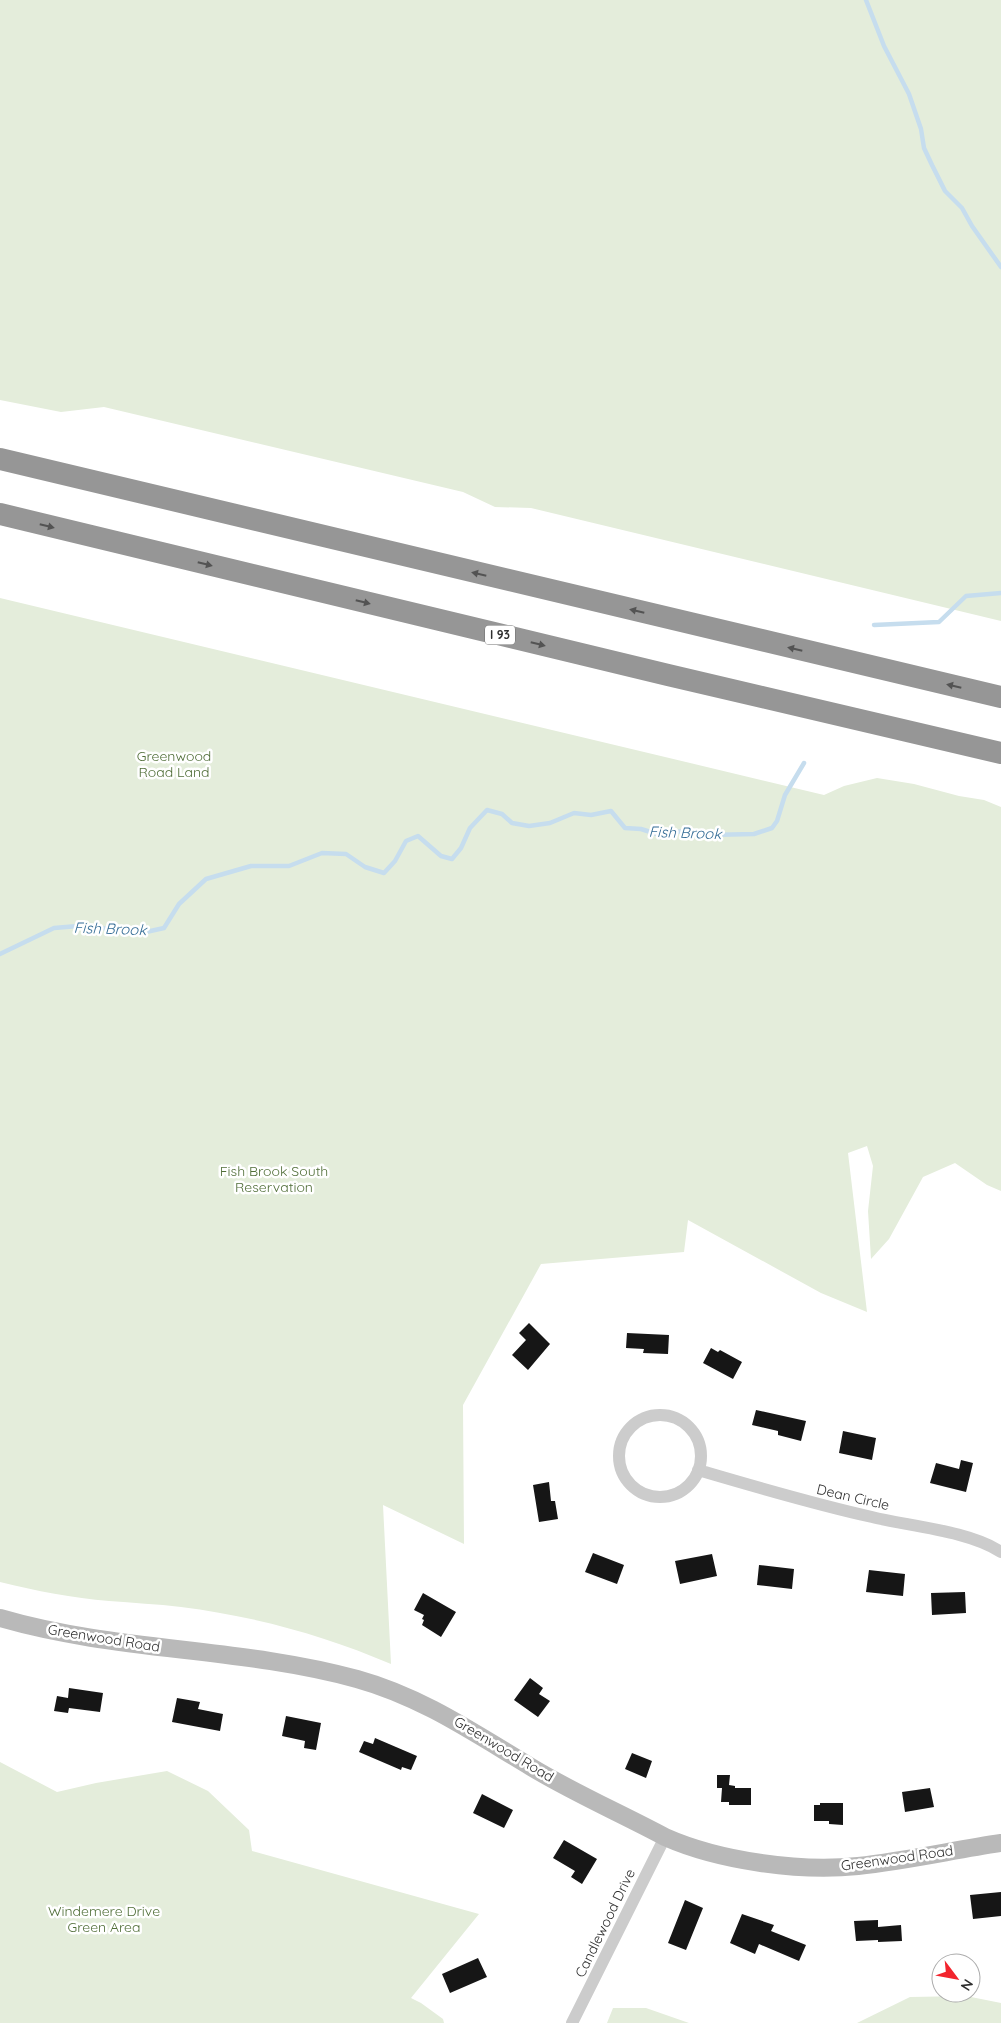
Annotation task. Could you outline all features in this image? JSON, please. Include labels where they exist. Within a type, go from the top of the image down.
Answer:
[{"type":"highway","points":[[0,459],[1001,697]]},
{"type":"highway","name":"I 93","points":[[0,514],[1001,753]]},
{"type":"street","points":[[659,1415],[676,1418],[684,1423],[696,1436],[700,1453],[698,1470],[688,1486],[671,1496],[643,1494],[628,1482],[620,1465],[618,1456],[623,1437],[634,1424],[642,1419],[659,1415]]},
{"type":"street","name":"Dean Circle","points":[[698,1470],[784,1496],[956,1535],[979,1542],[1001,1552]]},
{"type":"street","name":"Greenwood Road","points":[[0,1618],[64,1634],[310,1668],[377,1685],[465,1725],[532,1768],[665,1837],[722,1856],[779,1865],[820,1868],[858,1866],[1001,1843]]},
{"type":"street","name":"Candlewood Drive","points":[[572,2023],[665,1837]]},
{"type":"green space","points":[[0,0],[1001,0],[1001,621],[531,508],[495,507],[463,492],[104,407],[61,412],[0,400]]},
{"type":"green space","name":"Fish Brook South Reservation","points":[[0,598],[824,795],[844,786],[877,778],[914,784],[959,796],[984,800],[1001,807],[1001,1191],[987,1185],[955,1163],[923,1177],[889,1239],[871,1259],[868,1211],[873,1166],[867,1146],[848,1153],[867,1312],[821,1293],[688,1220],[684,1252],[541,1264],[463,1405],[464,1544],[383,1505],[391,1664],[340,1644],[261,1621],[172,1606],[82,1598],[0,1582]]},
{"type":"green space","name":"Windemere Drive Green Area","points":[[0,1762],[57,1792],[96,1783],[167,1771],[208,1791],[249,1830],[252,1851],[479,1914],[411,1998],[443,2019],[444,2023],[0,2023]]},
{"type":"green space","points":[[910,1997],[931,1997],[931,2003],[981,2003],[981,1999],[1001,2003],[1001,2023],[857,2023]]},
{"type":"green space","points":[[613,2008],[646,2008],[689,2023],[607,2023]]},
{"type":"building","points":[[529,1323],[550,1344],[528,1370],[512,1355],[526,1340],[519,1333]]},
{"type":"building","points":[[627,1333],[669,1335],[668,1354],[643,1353],[644,1349],[626,1348]]},
{"type":"building","points":[[711,1348],[718,1352],[720,1350],[742,1362],[733,1379],[703,1363]]},
{"type":"building","points":[[756,1410],[806,1421],[801,1441],[778,1435],[778,1431],[752,1425]]},
{"type":"building","points":[[843,1431],[876,1438],[872,1460],[839,1453]]},
{"type":"building","points":[[961,1460],[973,1463],[966,1492],[930,1483],[936,1463],[959,1469]]},
{"type":"building","points":[[549,1482],[551,1501],[555,1501],[558,1519],[539,1522],[533,1485]]},
{"type":"building","points":[[593,1553],[624,1565],[617,1584],[585,1572]]},
{"type":"building","points":[[712,1554],[717,1576],[680,1584],[675,1561]]},
{"type":"building","points":[[759,1565],[794,1569],[792,1589],[757,1585]]},
{"type":"building","points":[[869,1570],[905,1574],[903,1596],[866,1592]]},
{"type":"building","points":[[965,1592],[966,1613],[932,1615],[931,1593]]},
{"type":"building","points":[[423,1593],[456,1612],[441,1637],[422,1625],[424,1615],[414,1610]]},
{"type":"building","points":[[530,1678],[543,1688],[539,1694],[550,1701],[538,1717],[514,1700]]},
{"type":"building","points":[[69,1688],[103,1693],[100,1712],[69,1708],[68,1713],[54,1711],[57,1696],[68,1698]]},
{"type":"building","points":[[177,1698],[200,1702],[198,1709],[223,1714],[220,1731],[172,1722]]},
{"type":"building","points":[[286,1716],[321,1723],[316,1750],[304,1748],[305,1741],[282,1736]]},
{"type":"building","points":[[375,1738],[417,1756],[411,1770],[402,1767],[401,1770],[359,1752],[364,1741],[373,1744]]},
{"type":"building","points":[[632,1753],[652,1761],[646,1778],[625,1769]]},
{"type":"building","points":[[717,1775],[730,1775],[729,1785],[735,1786],[735,1788],[751,1788],[751,1805],[729,1805],[729,1802],[721,1802],[722,1788],[717,1788]]},
{"type":"building","points":[[930,1788],[934,1807],[905,1812],[902,1792]]},
{"type":"building","points":[[482,1794],[513,1810],[504,1828],[473,1813]]},
{"type":"building","points":[[820,1803],[843,1803],[843,1825],[829,1824],[829,1821],[814,1821],[814,1805],[820,1805]]},
{"type":"building","points":[[564,1840],[597,1859],[582,1884],[571,1877],[575,1871],[553,1858]]},
{"type":"building","points":[[1001,1892],[1001,1916],[973,1919],[970,1895]]},
{"type":"building","points":[[685,1900],[703,1908],[686,1950],[668,1943]]},
{"type":"building","points":[[742,1914],[774,1925],[771,1931],[806,1945],[799,1961],[759,1944],[755,1954],[730,1943]]},
{"type":"building","points":[[878,1920],[878,1927],[901,1925],[902,1941],[856,1941],[854,1921]]},
{"type":"building","points":[[478,1958],[487,1977],[450,1993],[442,1974]]},
{"type":"waterway","points":[[866,0],[884,46],[909,94],[921,129],[924,148],[945,191],[962,208],[972,226],[1001,267]]},
{"type":"waterway","name":"Fish Brook","points":[[874,625],[939,622],[966,596],[1001,593]]},
{"type":"waterway","name":"Fish Brook","points":[[0,954],[54,928],[78,926],[146,932],[164,928],[179,904],[206,879],[251,866],[289,866],[322,853],[346,854],[365,867],[384,873],[395,861],[406,841],[418,836],[441,856],[452,859],[461,848],[470,828],[487,810],[502,814],[512,823],[529,826],[550,823],[574,813],[591,815],[611,811],[625,828],[641,829],[660,835],[689,830],[709,835],[754,834],[772,828],[777,821],[785,795],[804,763]]},
{"type":"park label","name":"Greenwood Road Land","points":[[174,764]]}]
